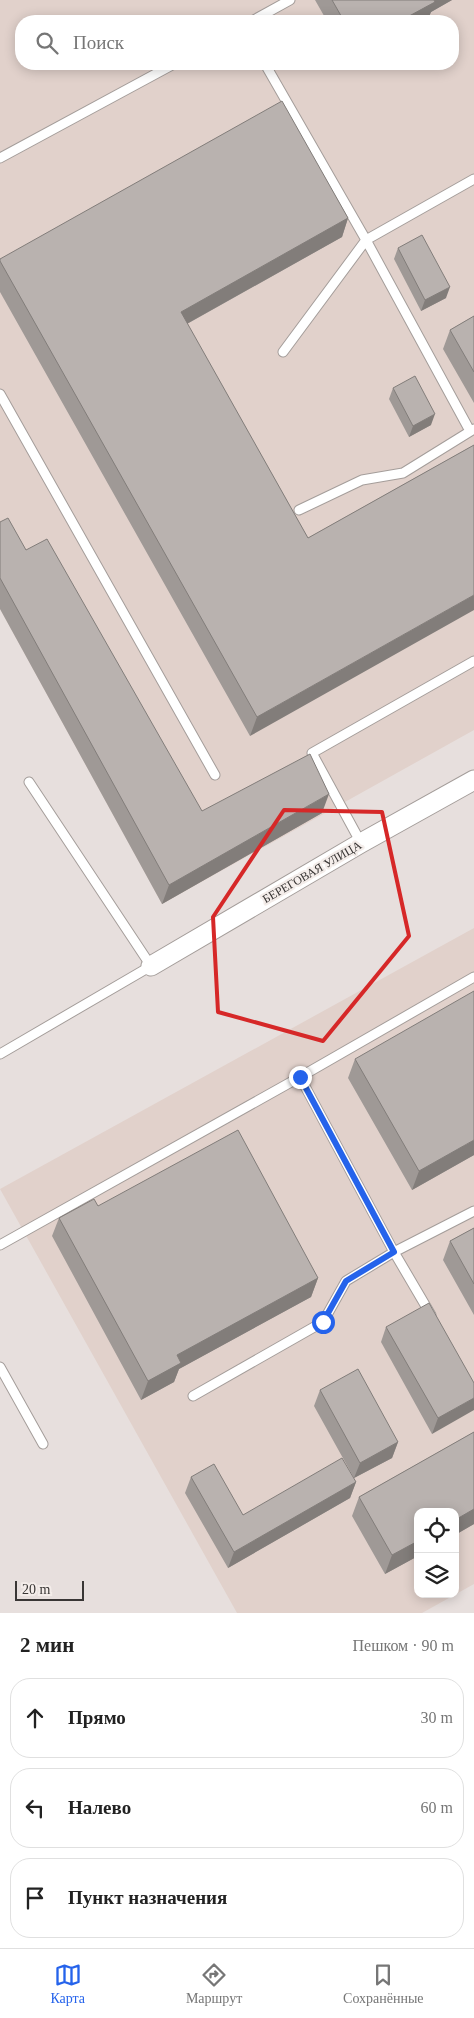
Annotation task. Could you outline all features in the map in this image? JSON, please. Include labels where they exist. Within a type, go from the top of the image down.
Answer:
[{"type":"street","name":"БЕРЕГОВАЯ УЛИЦА","points":[[151,966],[361,843],[474,780]]},
{"type":"lane","points":[[263,15],[290,0]]},
{"type":"lane","points":[[0,158],[163,70]]},
{"type":"lane","points":[[269,70],[472,430],[403,473],[362,480],[299,510]]},
{"type":"lane","points":[[283,352],[366,240],[474,179]]},
{"type":"lane","points":[[0,394],[214,776]]},
{"type":"lane","points":[[361,843],[312,752],[474,662]]},
{"type":"lane","points":[[0,1054],[151,966],[29,782]]},
{"type":"lane","points":[[0,1244],[300,1077],[474,977]]},
{"type":"lane","points":[[300,1077],[394,1252],[434,1320]]},
{"type":"lane","points":[[193,1396],[323,1322],[346,1281],[394,1252],[474,1211]]},
{"type":"lane","points":[[0,1367],[43,1444]]},
{"type":"highlighted area","points":[[284,810],[382,812],[409,936],[323,1041],[218,1012],[213,917]]},
{"type":"shaded area","points":[[0,0],[474,0],[474,730],[162,904],[0,609]]},
{"type":"shaded area","points":[[474,928],[474,1584],[459,1592],[459,1508],[414,1508],[414,1598],[449,1598],[422,1613],[237,1613],[0,1189]]},
{"type":"building","points":[[332,0],[434,0],[435,2],[411,15],[341,15]]},
{"type":"building","points":[[282,101],[348,218],[181,312],[308,538],[474,445],[474,595],[257,717],[0,259]]},
{"type":"building","points":[[422,235],[450,287],[425,300],[398,248]]},
{"type":"building","points":[[474,316],[474,372],[450,330]]},
{"type":"building","points":[[415,376],[435,414],[413,426],[393,388]]},
{"type":"building","points":[[8,518],[26,550],[47,539],[202,811],[310,754],[329,794],[169,885],[0,578],[0,522]]},
{"type":"building","points":[[474,991],[474,1140],[419,1171],[355,1059]]},
{"type":"building","points":[[238,1130],[318,1278],[177,1355],[181,1363],[148,1381],[59,1218],[94,1199],[98,1206]]},
{"type":"building","points":[[474,1228],[474,1284],[450,1241]]},
{"type":"building","points":[[429,1303],[474,1383],[474,1398],[438,1418],[386,1327]]},
{"type":"building","points":[[358,1369],[398,1442],[360,1463],[320,1390]]},
{"type":"building","points":[[474,1432],[474,1509],[459,1518],[459,1508],[414,1508],[414,1543],[392,1555],[359,1497]]},
{"type":"building","points":[[342,1458],[356,1482],[234,1552],[191,1477],[214,1464],[243,1515]]},
{"type":"route","points":[[300,1077],[394,1252],[346,1281],[323,1322]]}]
